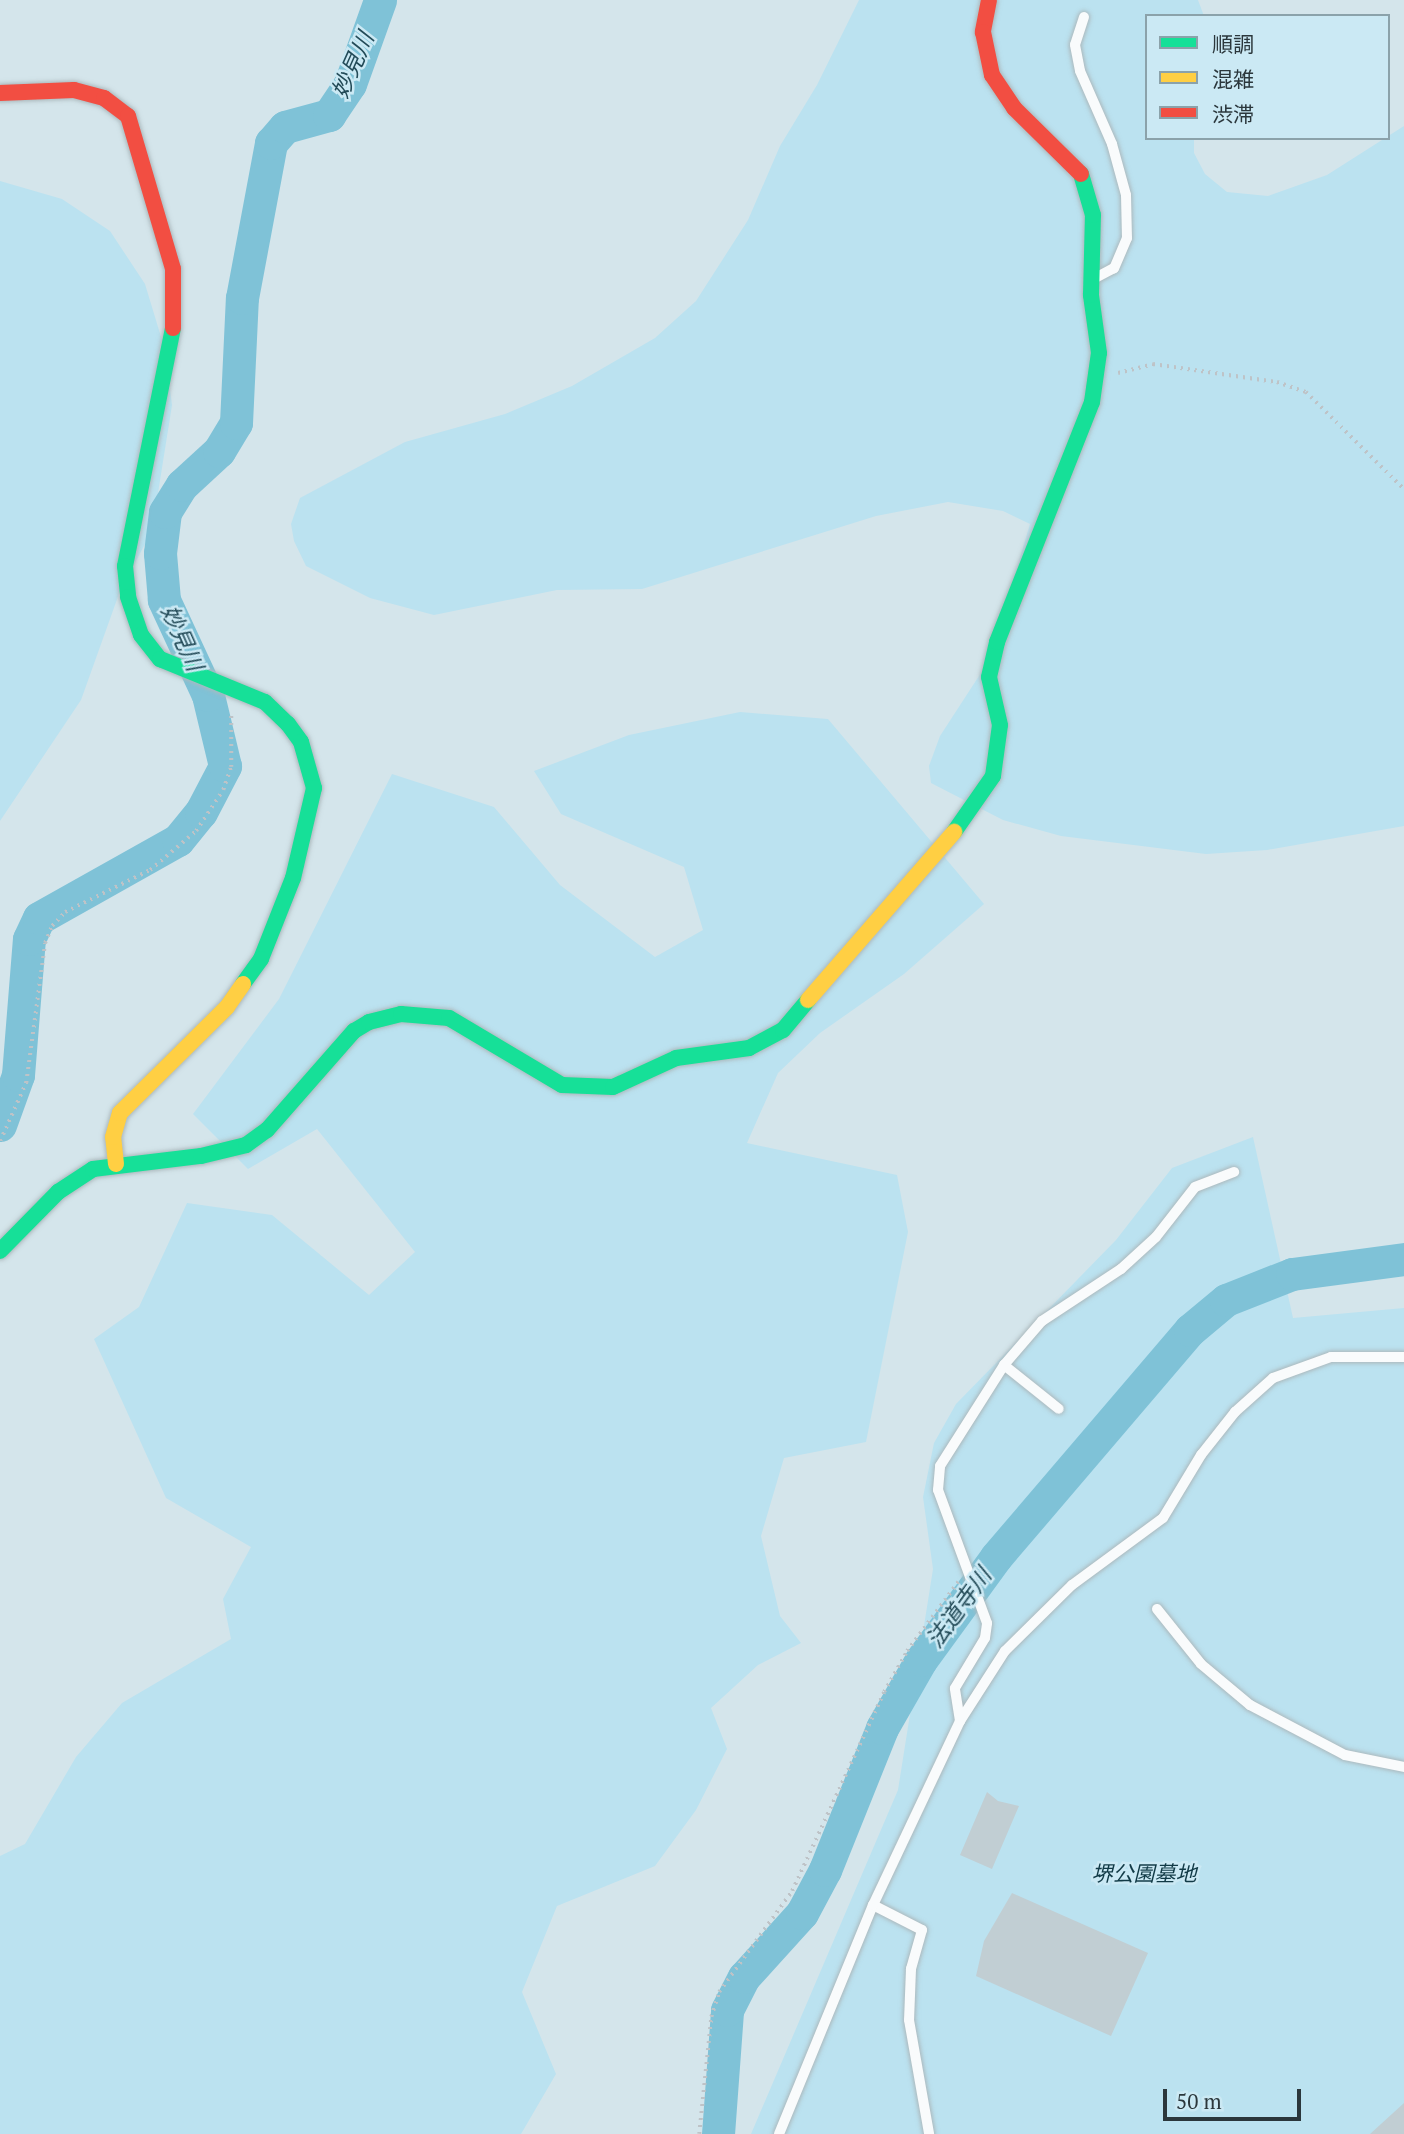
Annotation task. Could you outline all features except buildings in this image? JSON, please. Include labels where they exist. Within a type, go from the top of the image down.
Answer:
[{"type":"street","points":[[0,1251],[58,1192],[93,1170],[116,1164],[201,1156],[246,1145],[267,1130],[354,1031],[401,1014],[449,1018],[562,1085],[613,1087],[676,1058],[750,1048],[783,1030],[965,819],[993,775],[1000,725],[989,677],[997,642],[1094,388],[1099,353],[1091,280],[1093,215],[1080,172],[1014,108],[992,75],[983,32],[989,0]]},
{"type":"street","points":[[0,93],[74,90],[104,98],[128,116],[141,148],[173,269],[173,332],[125,566],[128,597],[141,635],[160,659],[265,702],[301,742],[314,788],[313,807],[293,878],[261,959],[227,1007],[120,1113],[113,1137],[116,1164]]},
{"type":"lane","points":[[1084,17],[1075,45],[1080,71],[1112,144],[1126,195],[1127,238],[1114,268],[1091,280]]},
{"type":"lane","points":[[960,1721],[955,1688],[985,1638],[983,1611],[966,1573],[938,1490],[940,1466],[1004,1365],[1042,1321],[1121,1269],[1147,1245],[1195,1187],[1234,1172]]},
{"type":"lane","points":[[779,2134],[873,1905],[960,1721],[1005,1651],[1072,1585],[1163,1518],[1200,1455],[1235,1412],[1273,1378],[1331,1357],[1404,1357]]},
{"type":"lane","points":[[1004,1365],[1059,1409]]},
{"type":"lane","points":[[1157,1609],[1201,1664],[1250,1705],[1345,1755],[1404,1767]]},
{"type":"lane","points":[[873,1905],[922,1930],[911,1969],[909,2020],[929,2134]]},
{"type":"path","points":[[1094,388],[1126,368],[1153,364],[1278,382],[1306,392],[1404,489]]},
{"type":"path","points":[[0,1141],[26,1083],[45,943],[52,926],[65,912],[150,870],[196,831],[223,790],[232,767],[225,684]]},
{"type":"path","points":[[699,2134],[711,2017],[719,1992],[792,1891],[884,1692],[907,1651],[966,1573]]},
{"type":"green space","points":[[859,0],[1198,0],[1203,14],[1145,14],[1145,140],[1194,140],[1194,153],[1205,174],[1227,192],[1268,196],[1327,175],[1382,140],[1390,140],[1390,135],[1404,126],[1404,826],[1267,850],[1206,854],[1061,836],[1003,820],[931,783],[929,766],[940,736],[990,659],[1030,524],[1003,511],[948,502],[876,516],[642,589],[557,590],[434,615],[370,598],[306,566],[294,541],[291,524],[300,498],[405,442],[505,414],[572,386],[655,338],[696,301],[748,220],[780,146],[817,85]]},
{"type":"green space","points":[[0,181],[62,199],[110,231],[145,284],[165,350],[172,405],[152,531],[120,591],[81,700],[0,821]]},
{"type":"green space","points":[[740,712],[828,719],[984,904],[904,974],[820,1033],[778,1073],[747,1143],[897,1175],[908,1232],[866,1442],[784,1458],[761,1536],[780,1616],[801,1643],[758,1665],[711,1708],[727,1749],[696,1810],[655,1866],[557,1906],[522,1992],[556,2074],[521,2134],[0,2134],[0,1856],[25,1844],[76,1757],[122,1703],[231,1639],[223,1599],[251,1547],[166,1498],[94,1339],[139,1307],[187,1203],[272,1215],[369,1295],[415,1252],[317,1129],[248,1169],[193,1114],[279,999],[392,774],[494,807],[560,885],[655,957],[703,930],[684,867],[561,814],[534,771],[629,735]]},
{"type":"green space","name":"堺公園墓地","points":[[1253,1137],[1293,1318],[1404,1308],[1404,2134],[751,2134],[898,1790],[933,1569],[923,1497],[934,1443],[956,1404],[1116,1240],[1172,1168]]},
{"type":"waterway","name":"妙見川","points":[[0,1125],[18,1075],[29,939],[39,918],[178,840],[201,812],[225,766],[208,695],[164,600],[160,553],[165,512],[182,485],[219,451],[236,423],[242,298],[271,143],[285,127],[329,115],[350,84],[380,0]]},
{"type":"waterway","name":"法道寺川","points":[[718,2134],[727,2010],[744,1977],[802,1913],[825,1870],[882,1728],[921,1660],[996,1557],[1190,1330],[1226,1300],[1292,1274],[1404,1259]]},
{"type":"traffic: fast","points":[[954,832],[993,776],[1000,725],[989,677],[997,642],[1092,402],[1099,353],[1091,295],[1093,215],[1081,174]]},
{"type":"traffic: fast","points":[[173,328],[125,566],[128,597],[141,635],[160,659],[265,702],[288,724],[301,742],[314,788],[293,878],[261,959],[243,984]]},
{"type":"traffic: fast","points":[[0,1251],[58,1192],[93,1169],[201,1156],[246,1145],[267,1130],[354,1031],[369,1022],[401,1014],[449,1018],[562,1085],[613,1087],[676,1058],[749,1048],[783,1030],[808,1000]]},
{"type":"traffic: slow","points":[[808,1000],[954,832]]},
{"type":"traffic: slow","points":[[116,1164],[113,1137],[120,1113],[227,1007],[243,984]]},
{"type":"traffic: jam","points":[[989,0],[983,32],[992,75],[1014,108],[1081,174]]},
{"type":"traffic: jam","points":[[0,93],[74,90],[104,98],[128,116],[173,269],[173,328]]}]
